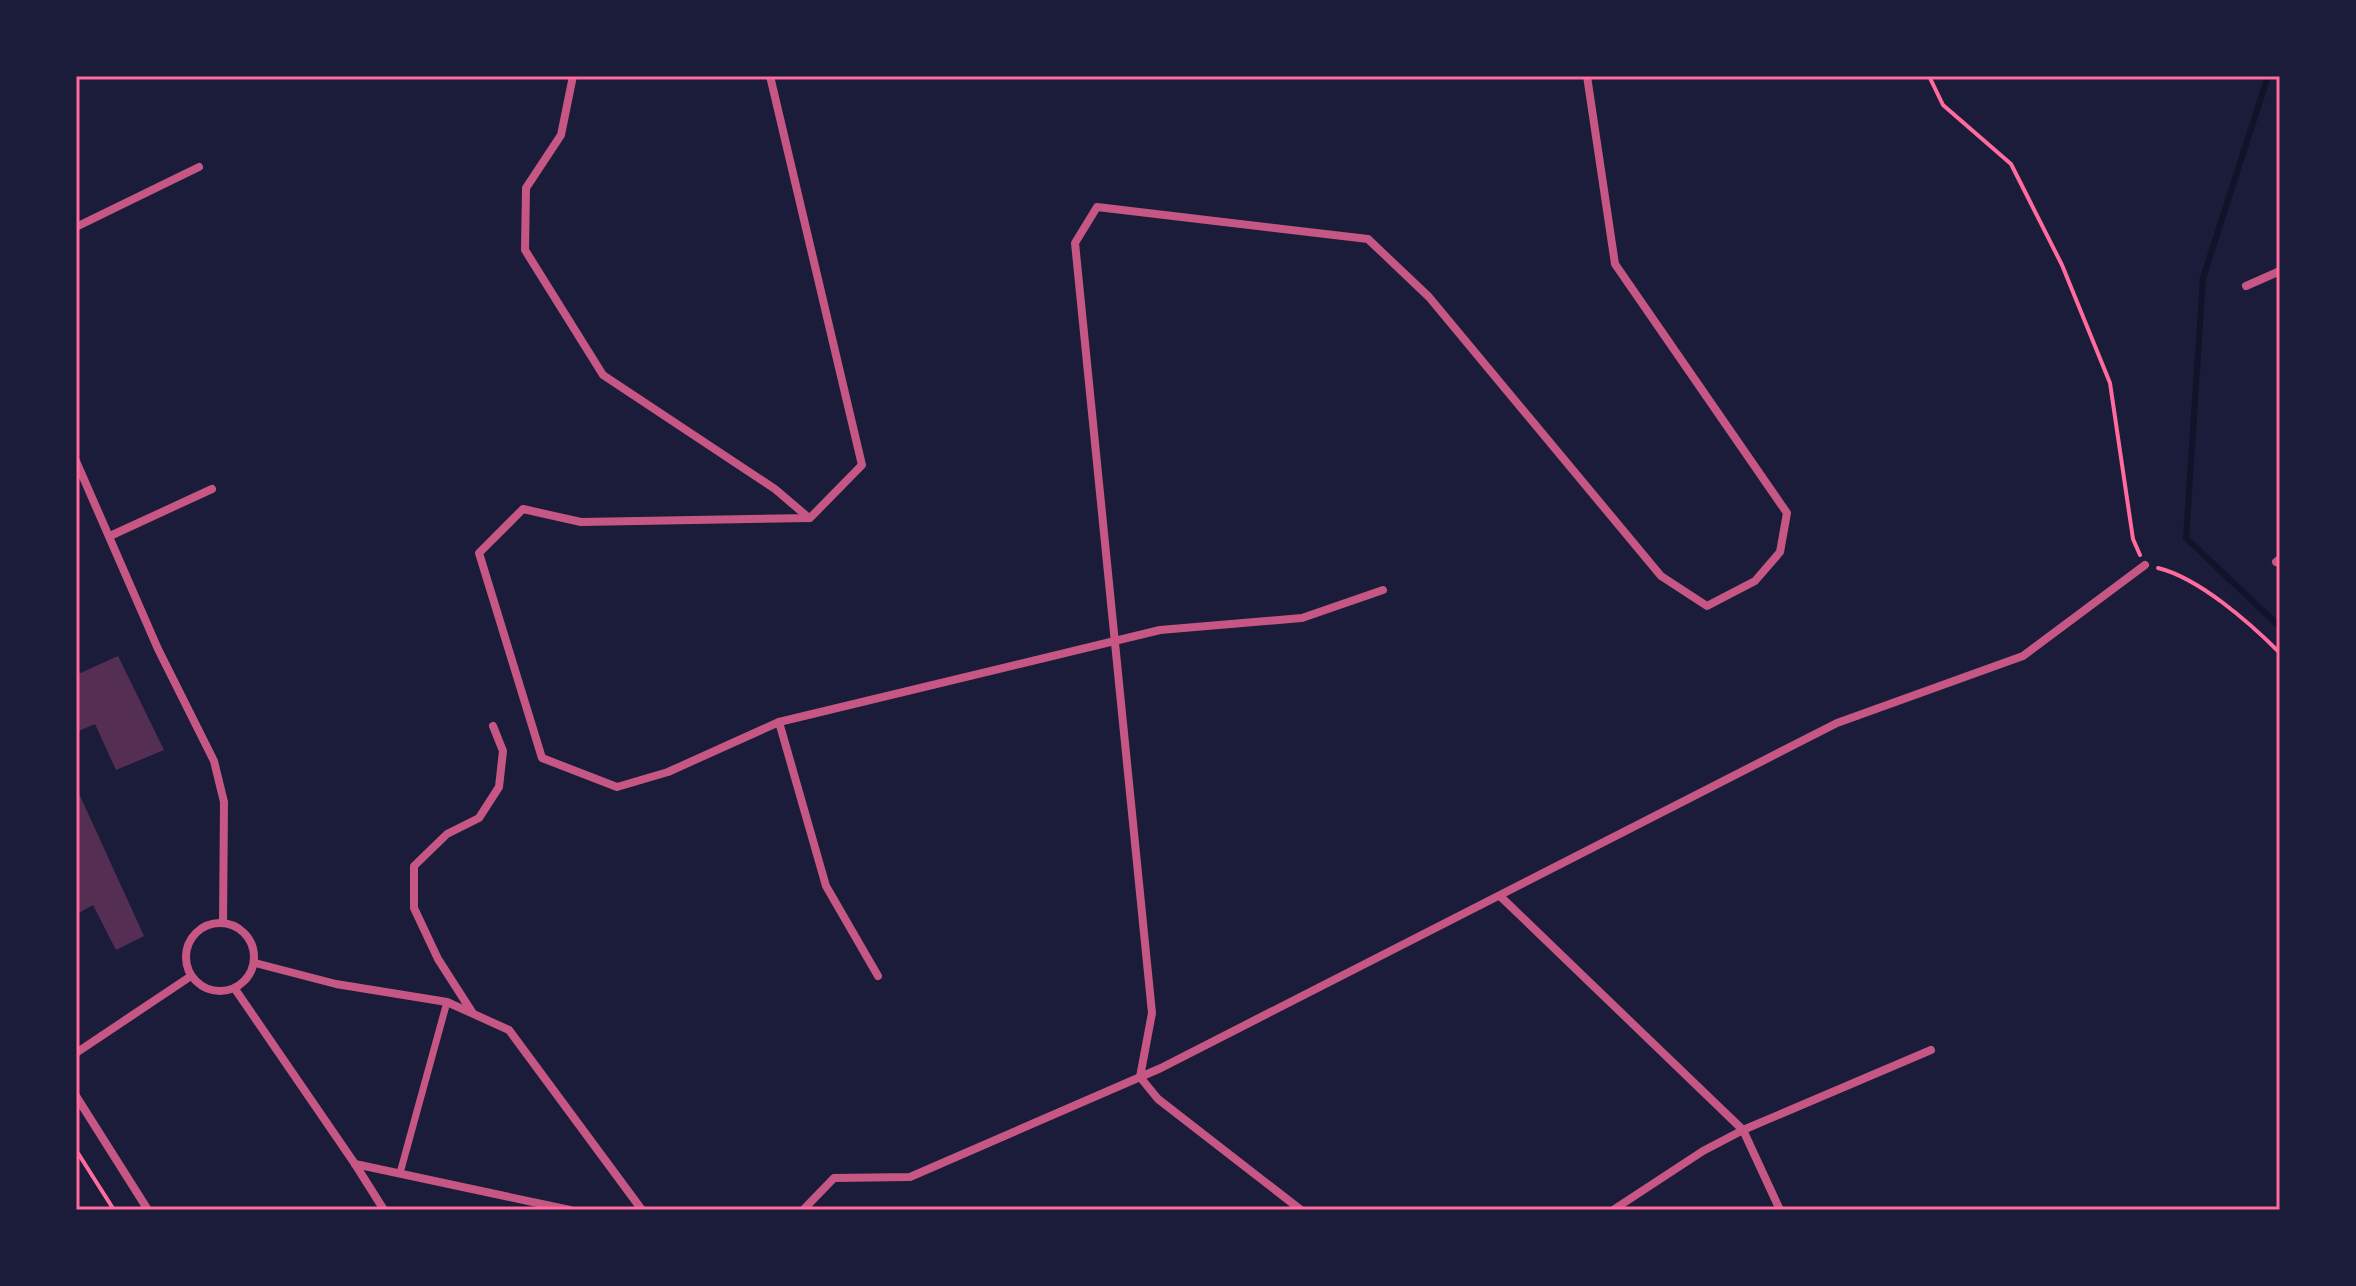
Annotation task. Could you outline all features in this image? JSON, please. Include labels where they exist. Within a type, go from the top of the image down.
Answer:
[{"type":"street","points":[[573,76],[561,135],[526,188],[525,250],[603,375],[775,489],[810,518]]},
{"type":"street","points":[[770,76],[862,465],[810,518],[581,522],[523,509],[479,553],[542,758],[617,787],[668,772],[779,722],[1160,630],[1302,618],[1383,590]]},
{"type":"street","points":[[1301,1210],[1158,1099],[1140,1077],[1152,1013],[1075,243],[1097,207],[1368,239],[1429,297],[1661,576],[1707,606],[1755,581],[1780,552],[1787,513],[1615,264],[1587,76]]},
{"type":"street","points":[[76,227],[199,167]]},
{"type":"street","points":[[2246,286],[2280,271]]},
{"type":"street","points":[[76,461],[158,649],[214,761],[224,802],[223,923]]},
{"type":"street","points":[[110,536],[212,489]]},
{"type":"street","points":[[803,1210],[834,1178],[910,1177],[1140,1077],[1501,897],[1837,723],[2023,656],[2145,565]]},
{"type":"street","points":[[779,722],[826,886],[878,976]]},
{"type":"street","points":[[472,1012],[438,959],[414,908],[414,866],[447,834],[479,818],[499,787],[503,751],[493,726]]},
{"type":"street","points":[[1501,897],[1743,1130],[1780,1210]]},
{"type":"street","points":[[223,923],[240,928],[249,937],[255,963],[245,982],[235,989],[221,992],[209,990],[191,976],[186,950],[190,940],[207,925],[223,923]]},
{"type":"street","points":[[255,963],[336,984],[447,1002],[509,1030],[642,1210]]},
{"type":"street","points":[[76,1053],[191,976]]},
{"type":"street","points":[[235,989],[384,1210]]},
{"type":"street","points":[[400,1173],[447,1002]]},
{"type":"street","points":[[1613,1210],[1703,1151],[1743,1130],[1931,1050]]},
{"type":"street","points":[[76,1096],[148,1210]]},
{"type":"street","points":[[355,1164],[569,1210]]},
{"type":"path","points":[[1929,76],[1943,105],[2011,164],[2062,265],[2110,383],[2133,539],[2145,565],[2180,573],[2255,629],[2280,653]]},
{"type":"path","points":[[76,1150],[114,1210]]},
{"type":"building","points":[[118,656],[164,750],[116,770],[95,724],[76,732],[76,675]]},
{"type":"building","points":[[76,787],[144,936],[116,950],[93,905],[76,912]]},
{"type":"waterway","points":[[2268,76],[2203,278],[2186,538],[2280,627]]}]
